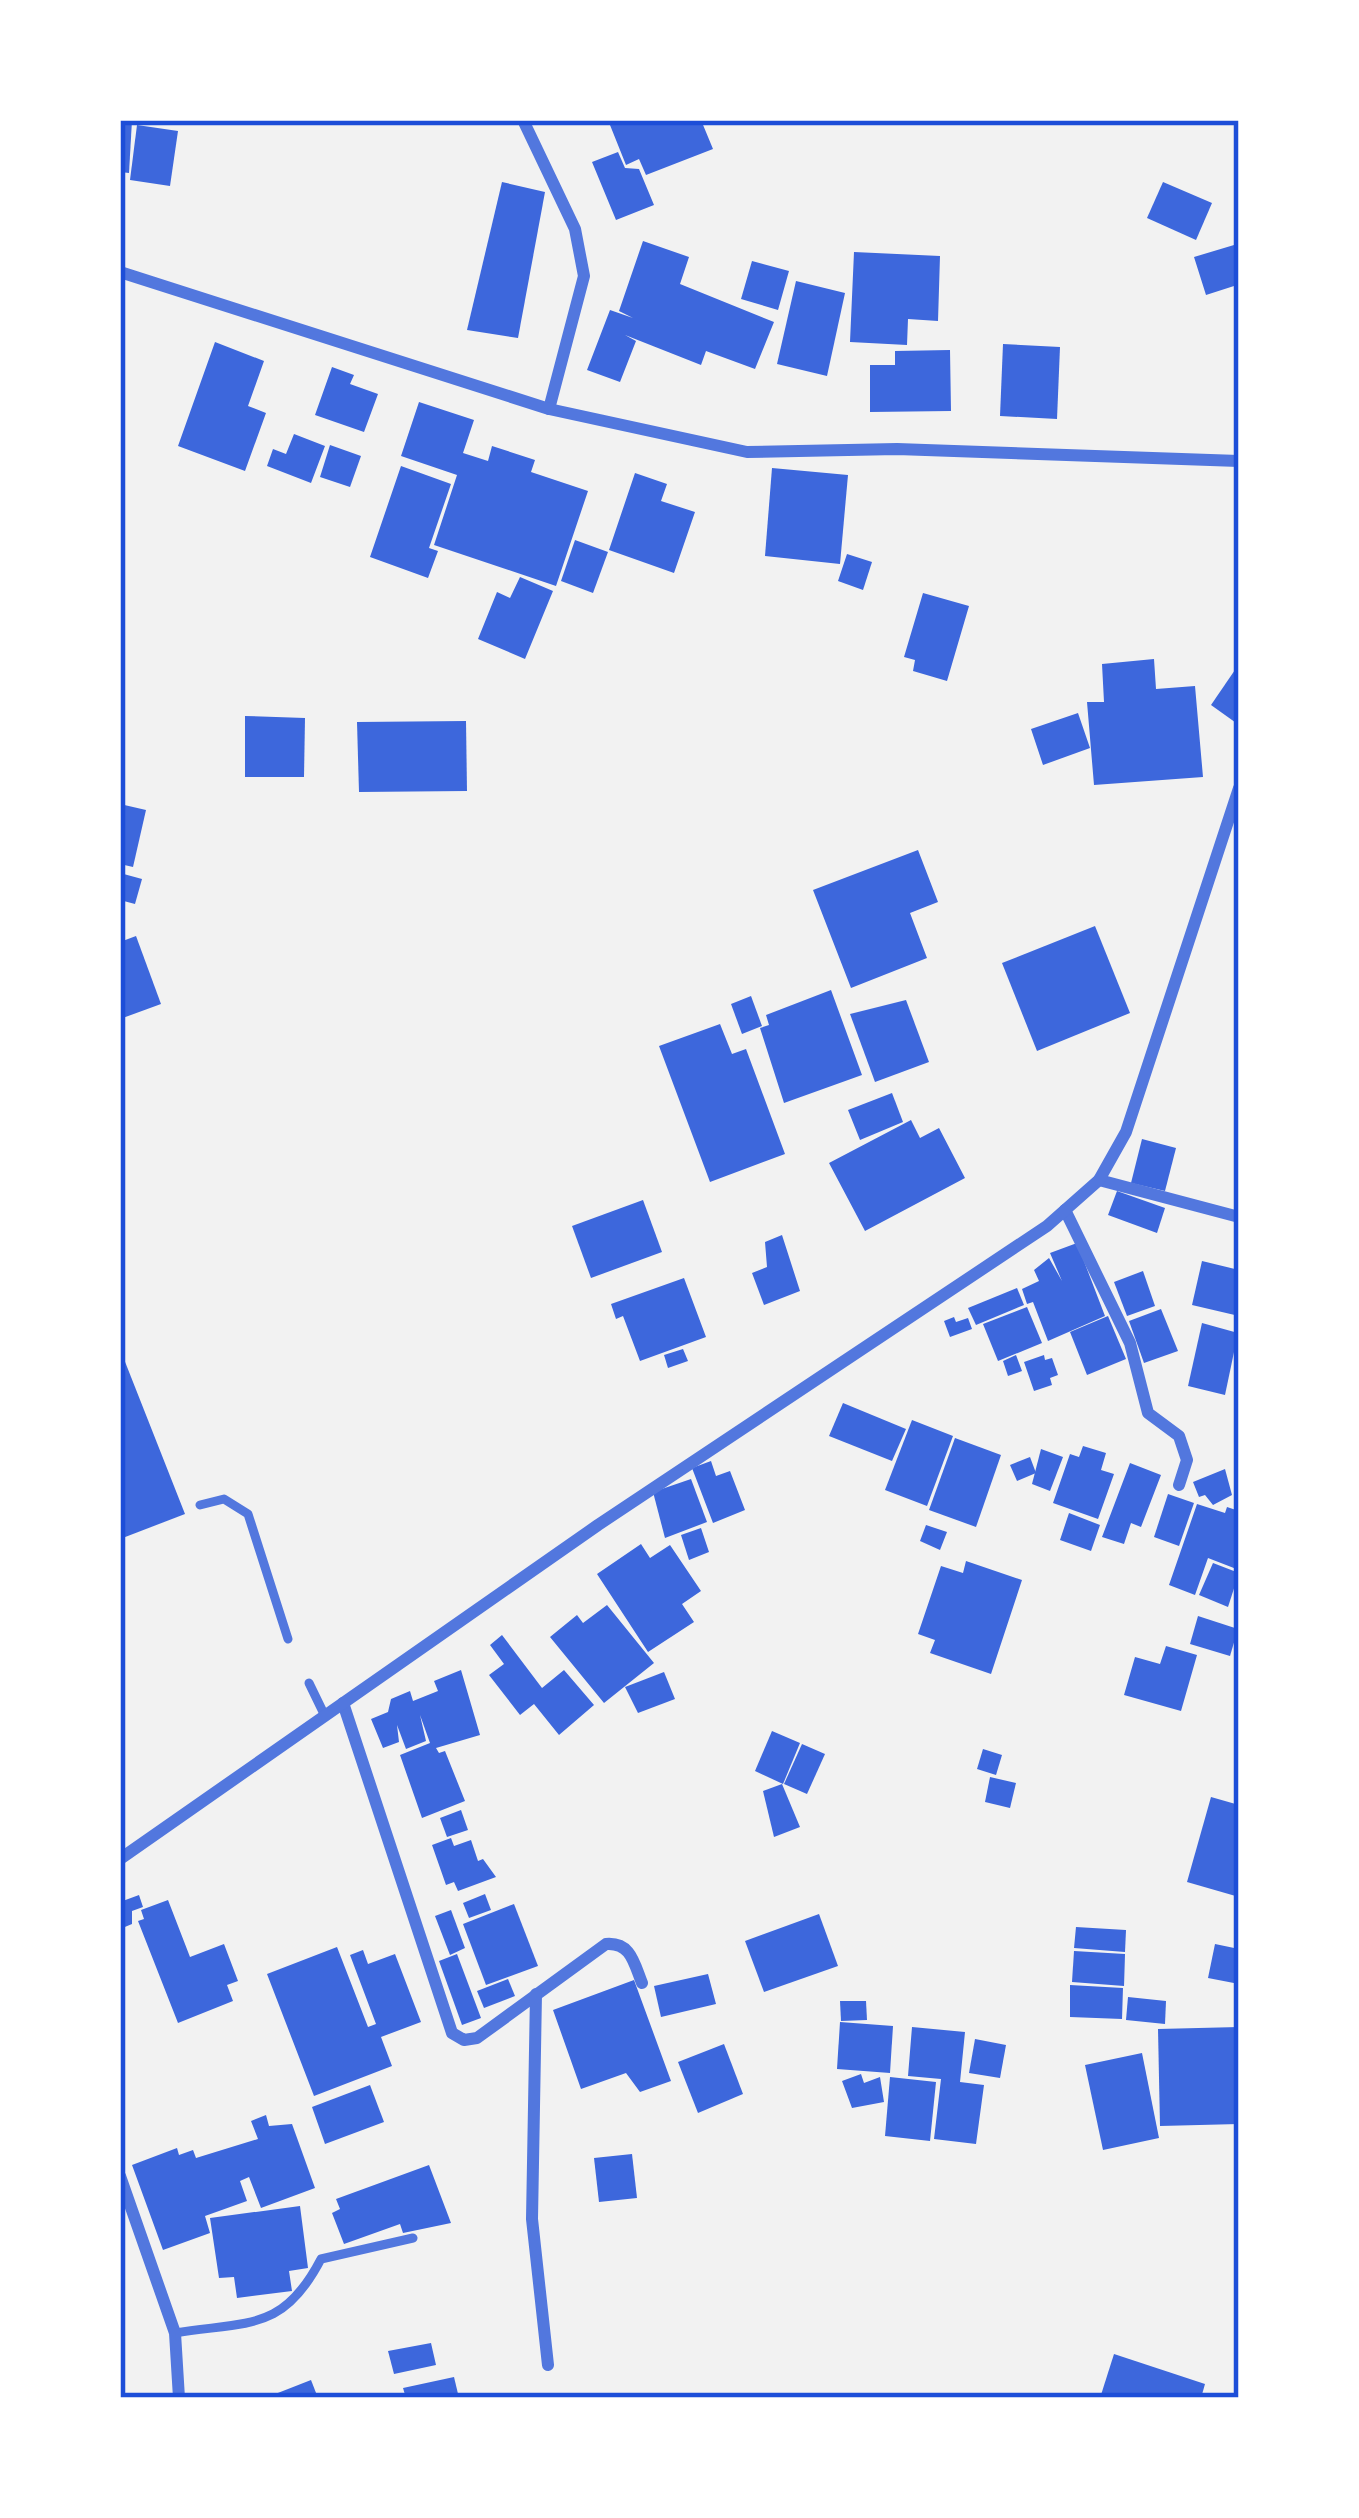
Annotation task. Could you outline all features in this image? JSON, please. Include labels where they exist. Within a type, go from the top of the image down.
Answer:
[{"type":"street","points":[[524,120],[575,229],[584,276],[549,409]]},
{"type":"street","points":[[120,272],[549,409],[747,452],[897,449],[1239,461]]},
{"type":"street","points":[[120,1858],[1065,1210],[1099,1180],[1126,1132],[1239,788]]},
{"type":"street","points":[[1099,1180],[1239,1217]]},
{"type":"street","points":[[1065,1210],[1130,1343],[1148,1413],[1179,1436],[1187,1460],[1179,1485]]},
{"type":"street","points":[[343,1703],[452,2033],[464,2040],[477,2038],[606,1944],[619,1943],[629,1951],[642,1983]]},
{"type":"street","points":[[536,1994],[532,2219],[548,2366]]},
{"type":"street","points":[[120,2176],[175,2333],[179,2398]]},
{"type":"lane","points":[[200,1505],[224,1499],[248,1514],[288,1640]]},
{"type":"lane","points":[[308,1683],[325,1716]]},
{"type":"lane","points":[[175,2333],[272,2317],[302,2296],[321,2259],[413,2238]]},
{"type":"building","points":[[120,120],[132,120],[129,173],[120,172]]},
{"type":"building","points":[[608,120],[701,120],[713,149],[646,175],[639,159],[626,165]]},
{"type":"building","points":[[137,125],[178,131],[170,186],[130,180]]},
{"type":"building","points":[[618,152],[625,168],[639,169],[654,205],[616,220],[592,162]]},
{"type":"building","points":[[502,182],[545,192],[518,338],[467,330]]},
{"type":"building","points":[[1163,182],[1212,203],[1196,240],[1147,218]]},
{"type":"building","points":[[643,241],[689,257],[680,284],[774,322],[755,369],[706,351],[701,365],[625,335],[636,341],[620,382],[587,370],[610,310],[633,318],[619,311]]},
{"type":"building","points":[[1234,245],[1239,300],[1234,286],[1206,295],[1194,257]]},
{"type":"building","points":[[854,252],[940,256],[938,321],[908,319],[907,345],[850,342]]},
{"type":"building","points":[[752,261],[789,271],[778,310],[741,299]]},
{"type":"building","points":[[796,281],[845,293],[827,376],[777,364]]},
{"type":"building","points":[[215,342],[264,361],[248,406],[266,413],[245,471],[178,446]]},
{"type":"building","points":[[1003,344],[1060,347],[1057,419],[1000,416]]},
{"type":"building","points":[[950,350],[951,411],[870,412],[870,365],[895,365],[895,351]]},
{"type":"building","points":[[332,367],[354,375],[350,384],[378,394],[364,432],[315,415]]},
{"type":"building","points":[[419,402],[474,420],[463,453],[488,461],[492,446],[535,460],[531,472],[588,491],[556,586],[434,545],[457,475],[401,456]]},
{"type":"building","points":[[294,434],[325,446],[311,483],[267,466],[273,449],[286,454]]},
{"type":"building","points":[[330,445],[361,456],[350,487],[320,477]]},
{"type":"building","points":[[401,466],[451,484],[429,548],[438,551],[428,578],[370,557]]},
{"type":"building","points":[[772,468],[848,475],[840,564],[765,556]]},
{"type":"building","points":[[635,473],[667,484],[661,501],[695,512],[674,573],[609,550]]},
{"type":"building","points":[[575,540],[608,552],[593,593],[561,581]]},
{"type":"building","points":[[847,554],[872,562],[863,590],[838,581]]},
{"type":"building","points":[[520,577],[553,591],[525,659],[478,639],[497,592],[510,598]]},
{"type":"building","points":[[923,593],[969,606],[947,681],[913,671],[915,660],[904,657]]},
{"type":"building","points":[[1154,659],[1156,689],[1195,686],[1203,777],[1094,785],[1087,702],[1104,702],[1102,664]]},
{"type":"building","points":[[1239,664],[1239,725],[1211,705]]},
{"type":"building","points":[[1078,713],[1090,748],[1043,765],[1031,729]]},
{"type":"building","points":[[245,716],[305,718],[304,777],[245,777]]},
{"type":"building","points":[[466,721],[467,791],[359,792],[357,722]]},
{"type":"building","points":[[120,804],[146,810],[133,867],[120,864]]},
{"type":"building","points":[[918,850],[938,902],[910,913],[927,958],[851,988],[813,890]]},
{"type":"building","points":[[120,873],[142,879],[135,904],[120,900]]},
{"type":"building","points":[[1095,926],[1130,1013],[1037,1051],[1002,963]]},
{"type":"building","points":[[136,936],[161,1004],[120,1019],[120,942]]},
{"type":"building","points":[[831,990],[862,1075],[784,1103],[760,1028],[769,1025],[766,1015]]},
{"type":"building","points":[[751,996],[762,1026],[742,1034],[731,1004]]},
{"type":"building","points":[[906,1000],[929,1062],[875,1082],[850,1014]]},
{"type":"building","points":[[720,1024],[732,1054],[746,1049],[785,1154],[710,1182],[659,1046]]},
{"type":"building","points":[[892,1093],[903,1122],[860,1140],[848,1110]]},
{"type":"building","points":[[911,1120],[920,1138],[939,1128],[965,1178],[865,1231],[829,1163]]},
{"type":"building","points":[[1142,1139],[1176,1148],[1165,1191],[1131,1183]]},
{"type":"building","points":[[1117,1191],[1165,1208],[1157,1233],[1108,1215]]},
{"type":"building","points":[[643,1200],[662,1252],[591,1278],[572,1226]]},
{"type":"building","points":[[782,1235],[800,1291],[764,1305],[752,1273],[767,1267],[765,1242]]},
{"type":"building","points":[[1077,1243],[1105,1316],[1048,1341],[1033,1302],[1027,1304],[1022,1289],[1039,1281],[1034,1270],[1049,1258],[1062,1281],[1050,1253]]},
{"type":"building","points":[[1202,1261],[1239,1270],[1239,1316],[1192,1305]]},
{"type":"building","points":[[1143,1271],[1155,1306],[1127,1316],[1114,1282]]},
{"type":"building","points":[[684,1278],[706,1337],[640,1361],[623,1316],[616,1319],[611,1304]]},
{"type":"building","points":[[1017,1288],[1024,1305],[976,1325],[968,1308]]},
{"type":"building","points":[[1027,1307],[1042,1343],[998,1361],[983,1324]]},
{"type":"building","points":[[1161,1309],[1178,1351],[1144,1363],[1129,1321]]},
{"type":"building","points":[[1108,1316],[1126,1359],[1087,1375],[1070,1332]]},
{"type":"building","points":[[954,1317],[956,1322],[968,1318],[972,1329],[950,1337],[944,1321]]},
{"type":"building","points":[[1202,1323],[1238,1333],[1225,1395],[1188,1386]]},
{"type":"building","points":[[120,1349],[185,1514],[120,1539]]},
{"type":"building","points":[[683,1349],[688,1361],[668,1368],[664,1355]]},
{"type":"building","points":[[1016,1355],[1022,1371],[1008,1376],[1003,1361]]},
{"type":"building","points":[[1044,1355],[1045,1360],[1052,1358],[1058,1375],[1050,1378],[1052,1385],[1034,1391],[1024,1362]]},
{"type":"building","points":[[843,1403],[906,1429],[892,1461],[829,1436]]},
{"type":"building","points":[[912,1420],[953,1436],[927,1506],[885,1490]]},
{"type":"building","points":[[955,1438],[1001,1455],[976,1527],[929,1510]]},
{"type":"building","points":[[1083,1446],[1106,1453],[1101,1470],[1114,1474],[1098,1519],[1053,1503],[1070,1454],[1079,1457]]},
{"type":"building","points":[[1041,1449],[1063,1457],[1050,1491],[1032,1484]]},
{"type":"building","points":[[1030,1457],[1036,1473],[1017,1481],[1010,1465]]},
{"type":"building","points":[[711,1461],[716,1476],[730,1471],[745,1510],[713,1523],[692,1468]]},
{"type":"building","points":[[1130,1463],[1161,1475],[1141,1527],[1131,1523],[1124,1544],[1102,1537]]},
{"type":"building","points":[[1225,1469],[1232,1495],[1213,1505],[1205,1495],[1199,1497],[1193,1482]]},
{"type":"building","points":[[691,1479],[707,1522],[665,1538],[653,1492]]},
{"type":"building","points":[[1168,1494],[1194,1503],[1179,1546],[1154,1537]]},
{"type":"building","points":[[1197,1504],[1225,1513],[1227,1507],[1239,1511],[1239,1570],[1208,1558],[1195,1595],[1169,1585]]},
{"type":"building","points":[[1069,1513],[1100,1525],[1091,1551],[1060,1540]]},
{"type":"building","points":[[926,1525],[947,1532],[940,1550],[920,1541]]},
{"type":"building","points":[[701,1528],[709,1552],[689,1560],[681,1535]]},
{"type":"building","points":[[641,1544],[650,1558],[670,1545],[701,1591],[682,1604],[694,1622],[648,1652],[597,1574]]},
{"type":"building","points":[[966,1561],[1022,1580],[991,1674],[930,1653],[935,1640],[918,1634],[941,1566],[963,1573]]},
{"type":"building","points":[[1213,1563],[1239,1573],[1228,1607],[1199,1595]]},
{"type":"building","points":[[607,1605],[654,1663],[604,1703],[550,1637],[577,1615],[583,1623]]},
{"type":"building","points":[[1198,1616],[1238,1629],[1230,1656],[1190,1644]]},
{"type":"building","points":[[502,1635],[542,1688],[564,1670],[594,1705],[559,1735],[534,1704],[520,1715],[489,1675],[504,1664],[490,1645]]},
{"type":"building","points":[[1166,1646],[1197,1655],[1181,1711],[1124,1695],[1135,1657],[1160,1664]]},
{"type":"building","points":[[461,1670],[480,1735],[436,1748],[439,1753],[445,1751],[465,1801],[422,1818],[400,1755],[430,1743],[420,1715],[426,1741],[406,1749],[397,1725],[399,1742],[383,1748],[371,1719],[388,1712],[391,1699],[410,1691],[413,1701],[438,1691],[434,1681]]},
{"type":"building","points":[[664,1672],[675,1699],[638,1713],[625,1687]]},
{"type":"building","points":[[772,1731],[800,1743],[783,1784],[755,1771]]},
{"type":"building","points":[[802,1744],[825,1754],[807,1794],[784,1784]]},
{"type":"building","points":[[983,1749],[1002,1755],[996,1775],[977,1769]]},
{"type":"building","points":[[990,1777],[1016,1783],[1010,1808],[985,1802]]},
{"type":"building","points":[[782,1784],[800,1827],[774,1837],[763,1791]]},
{"type":"building","points":[[1211,1797],[1239,1805],[1239,1897],[1187,1882]]},
{"type":"building","points":[[461,1810],[468,1830],[447,1837],[440,1818]]},
{"type":"building","points":[[451,1838],[454,1846],[471,1840],[478,1861],[483,1859],[496,1877],[458,1891],[454,1882],[446,1885],[432,1845]]},
{"type":"building","points":[[485,1894],[491,1910],[469,1918],[463,1903]]},
{"type":"building","points":[[139,1895],[143,1907],[132,1911],[132,1924],[120,1929],[120,1902]]},
{"type":"building","points":[[168,1900],[190,1957],[224,1944],[238,1981],[227,1985],[233,2001],[178,2023],[138,1921],[144,1919],[141,1910]]},
{"type":"building","points":[[514,1904],[538,1966],[486,1985],[463,1924]]},
{"type":"building","points":[[451,1910],[465,1948],[450,1955],[435,1916]]},
{"type":"building","points":[[819,1914],[838,1966],[764,1992],[745,1941]]},
{"type":"building","points":[[1076,1927],[1126,1930],[1125,1952],[1074,1948]]},
{"type":"building","points":[[1215,1944],[1239,1949],[1239,1984],[1208,1978]]},
{"type":"building","points":[[337,1947],[368,2027],[376,2024],[350,1955],[363,1950],[368,1964],[395,1954],[421,2022],[381,2037],[392,2066],[314,2096],[267,1974]]},
{"type":"building","points":[[1074,1951],[1125,1954],[1124,1986],[1072,1982]]},
{"type":"building","points":[[457,1954],[481,2018],[462,2025],[439,1961]]},
{"type":"building","points":[[708,1974],[716,2004],[661,2017],[654,1986]]},
{"type":"building","points":[[508,1979],[515,1996],[484,2008],[477,1991]]},
{"type":"building","points":[[634,1980],[671,2081],[640,2092],[626,2073],[581,2089],[553,2010]]},
{"type":"building","points":[[1070,1985],[1123,1988],[1122,2019],[1070,2017]]},
{"type":"building","points":[[1128,1997],[1166,2001],[1165,2024],[1126,2020]]},
{"type":"building","points":[[840,2001],[866,2001],[867,2020],[841,2021]]},
{"type":"building","points":[[840,2022],[893,2026],[890,2073],[837,2069]]},
{"type":"building","points":[[912,2027],[965,2032],[960,2082],[984,2085],[976,2144],[934,2139],[941,2079],[908,2076]]},
{"type":"building","points":[[1239,2027],[1239,2124],[1160,2126],[1158,2029]]},
{"type":"building","points":[[975,2039],[1006,2045],[1000,2078],[969,2073]]},
{"type":"building","points":[[724,2044],[743,2094],[698,2113],[678,2062]]},
{"type":"building","points":[[1142,2053],[1159,2138],[1103,2150],[1085,2065]]},
{"type":"building","points":[[861,2074],[864,2083],[880,2077],[884,2102],[852,2108],[842,2081]]},
{"type":"building","points":[[890,2077],[936,2082],[930,2141],[885,2136]]},
{"type":"building","points":[[370,2085],[384,2122],[325,2144],[312,2107]]},
{"type":"building","points":[[266,2115],[269,2126],[292,2124],[315,2188],[261,2208],[249,2177],[240,2181],[247,2201],[205,2216],[210,2233],[163,2250],[132,2165],[177,2148],[179,2155],[193,2150],[196,2158],[258,2139],[251,2121]]},
{"type":"building","points":[[632,2154],[637,2198],[599,2202],[594,2158]]},
{"type":"building","points":[[429,2165],[451,2223],[403,2233],[400,2224],[344,2244],[332,2213],[340,2209],[336,2199]]},
{"type":"building","points":[[300,2206],[308,2268],[289,2271],[292,2291],[237,2298],[234,2277],[219,2278],[210,2218]]},
{"type":"building","points":[[431,2343],[436,2365],[394,2374],[388,2351]]},
{"type":"building","points":[[1114,2354],[1205,2384],[1201,2398],[1100,2398]]},
{"type":"building","points":[[454,2377],[459,2398],[406,2398],[403,2388]]},
{"type":"building","points":[[311,2380],[318,2398],[265,2398]]}]
